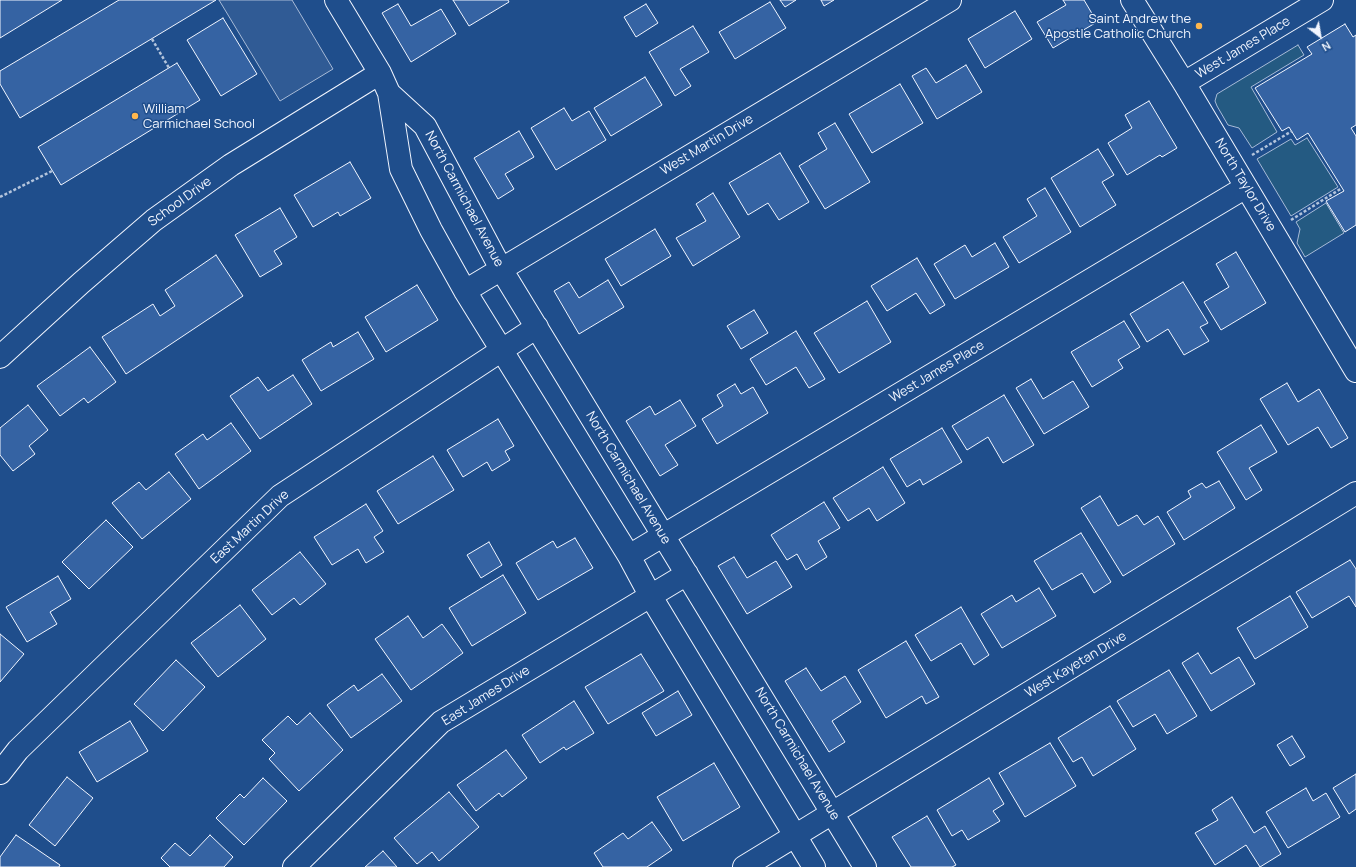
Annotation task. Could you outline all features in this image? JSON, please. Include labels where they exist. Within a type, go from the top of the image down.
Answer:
[{"type":"street","name":"North Carmichael Avenue","points":[[336,0],[384,83],[425,126],[502,269],[865,867]]},
{"type":"street","name":"West Martin Drive","points":[[466,291],[950,0]]},
{"type":"street","name":"North Taylor Drive","points":[[1132,0],[1356,371]]},
{"type":"street","name":"West James Place","points":[[1184,84],[1322,0]]},
{"type":"street","name":"North Carmichael Avenue","points":[[384,83],[401,169],[431,230],[466,291],[629,556],[650,596],[814,867]]},
{"type":"street","name":"School Drive","points":[[0,357],[81,283],[154,220],[231,165],[384,83]]},
{"type":"street","name":"West James Place","points":[[629,556],[1246,187]]},
{"type":"street","name":"East Martin Drive","points":[[0,773],[18,750],[280,496],[537,327]]},
{"type":"street","name":"West Kayetan Drive","points":[[744,867],[1356,494]]},
{"type":"street","name":"East James Drive","points":[[294,867],[441,722],[686,574]]},
{"type":"path","points":[[152,39],[169,68]]},
{"type":"path","points":[[1252,155],[1292,131]]},
{"type":"path","points":[[0,197],[52,171]]},
{"type":"path","points":[[1290,220],[1342,188]]},
{"type":"shaded area","points":[[219,0],[292,0],[333,69],[280,101]]},
{"type":"shaded area","points":[[1298,45],[1304,55],[1251,87],[1277,132],[1252,148],[1239,128],[1228,125],[1215,101],[1217,94]]},
{"type":"shaded area","points":[[1307,138],[1338,187],[1291,216],[1257,159],[1291,139],[1295,145]]},
{"type":"shaded area","points":[[1326,203],[1344,233],[1305,257],[1297,243],[1300,229],[1296,222]]},
{"type":"building","points":[[0,0],[62,0],[0,38]]},
{"type":"building","points":[[119,0],[216,0],[20,118],[0,84],[0,71]]},
{"type":"building","points":[[453,0],[508,0],[509,2],[469,26]]},
{"type":"building","points":[[780,0],[796,0],[785,7]]},
{"type":"building","points":[[821,0],[834,0],[824,6]]},
{"type":"building","points":[[1063,0],[1084,0],[1097,22],[1053,48],[1037,22],[1066,5]]},
{"type":"building","points":[[770,2],[786,28],[735,59],[719,32]]},
{"type":"building","points":[[398,4],[411,26],[441,9],[456,34],[411,62],[382,13]]},
{"type":"building","points":[[646,4],[658,23],[636,37],[624,17]]},
{"type":"building","points":[[1015,11],[1032,39],[985,68],[968,39]]},
{"type":"building","points":[[223,18],[257,74],[221,96],[187,40]]},
{"type":"building","points":[[1345,24],[1353,37],[1356,35],[1356,125],[1351,128],[1356,136],[1356,225],[1345,232],[1326,201],[1344,191],[1308,133],[1297,140],[1289,127],[1282,131],[1255,88],[1312,54],[1307,47]]},
{"type":"building","points":[[693,26],[709,52],[680,69],[691,86],[675,96],[649,52]]},
{"type":"building","points":[[177,63],[200,100],[61,185],[38,147]]},
{"type":"building","points":[[966,65],[982,92],[937,119],[912,76],[926,68],[936,83]]},
{"type":"building","points":[[645,77],[662,105],[611,136],[594,108]]},
{"type":"building","points":[[900,84],[923,123],[872,153],[849,114]]},
{"type":"building","points":[[1149,101],[1177,148],[1162,157],[1160,155],[1127,175],[1108,143],[1132,128],[1125,115]]},
{"type":"building","points":[[564,108],[572,121],[589,111],[606,140],[556,170],[531,128]]},
{"type":"building","points":[[835,123],[870,182],[825,209],[799,166],[827,149],[818,133]]},
{"type":"building","points":[[519,131],[534,157],[505,174],[514,189],[498,199],[474,158]]},
{"type":"building","points":[[1098,149],[1114,175],[1102,182],[1116,205],[1080,227],[1051,178]]},
{"type":"building","points":[[780,153],[809,202],[779,220],[768,203],[748,215],[729,183]]},
{"type":"building","points":[[350,162],[371,198],[340,216],[338,212],[313,227],[294,195]]},
{"type":"building","points":[[1045,188],[1071,232],[1019,263],[1003,237],[1037,216],[1027,199]]},
{"type":"building","points":[[713,193],[740,237],[693,266],[676,238],[706,221],[696,204]]},
{"type":"building","points":[[280,208],[297,237],[274,251],[282,264],[260,277],[235,235]]},
{"type":"building","points":[[655,229],[671,256],[621,286],[605,259]]},
{"type":"building","points":[[995,243],[1009,267],[955,299],[934,264],[965,245],[972,257]]},
{"type":"building","points":[[1236,252],[1266,303],[1221,330],[1204,302],[1229,287],[1216,264]]},
{"type":"building","points":[[216,255],[243,296],[126,374],[102,337],[153,304],[160,316],[175,306],[165,290]]},
{"type":"building","points":[[917,258],[945,305],[930,314],[916,293],[887,311],[871,286]]},
{"type":"building","points":[[608,280],[624,307],[579,334],[554,291],[569,282],[579,298]]},
{"type":"building","points":[[1183,282],[1208,323],[1200,327],[1209,341],[1184,355],[1168,329],[1147,342],[1130,314]]},
{"type":"building","points":[[417,285],[438,320],[386,352],[365,317]]},
{"type":"building","points":[[867,301],[891,342],[839,373],[814,333]]},
{"type":"building","points":[[754,310],[768,333],[741,349],[727,326]]},
{"type":"building","points":[[1124,321],[1140,347],[1118,360],[1123,368],[1092,387],[1071,352]]},
{"type":"building","points":[[796,331],[825,379],[809,388],[796,367],[766,385],[750,359]]},
{"type":"building","points":[[358,332],[374,359],[321,391],[302,360],[331,342],[333,347]]},
{"type":"building","points":[[90,347],[116,382],[88,403],[84,398],[60,416],[37,386]]},
{"type":"building","points":[[293,375],[312,404],[260,439],[230,396],[258,377],[268,391]]},
{"type":"building","points":[[1031,379],[1043,399],[1073,381],[1089,407],[1044,434],[1016,388]]},
{"type":"building","points":[[1287,383],[1298,402],[1319,389],[1348,438],[1331,448],[1318,427],[1288,445],[1260,399]]},
{"type":"building","points":[[735,384],[741,394],[753,387],[768,413],[717,444],[702,419],[723,406],[717,395]]},
{"type":"building","points":[[1004,395],[1034,445],[1003,463],[988,437],[967,450],[952,426]]},
{"type":"building","points":[[680,400],[696,426],[665,445],[678,465],[660,476],[626,421],[650,406],[655,415]]},
{"type":"building","points":[[28,405],[48,430],[29,446],[35,454],[13,471],[0,455],[0,428]]},
{"type":"building","points":[[498,419],[514,446],[505,451],[510,460],[492,471],[487,462],[463,477],[447,450]]},
{"type":"building","points":[[231,423],[251,451],[199,489],[175,454],[203,434],[207,440]]},
{"type":"building","points":[[1261,425],[1277,452],[1249,468],[1262,490],[1246,500],[1217,452]]},
{"type":"building","points":[[942,428],[962,462],[923,485],[920,479],[907,487],[890,459]]},
{"type":"building","points":[[433,456],[454,490],[398,524],[377,491]]},
{"type":"building","points":[[883,467],[905,503],[877,521],[869,508],[848,521],[833,498]]},
{"type":"building","points":[[169,472],[191,499],[142,539],[112,503],[139,482],[146,490]]},
{"type":"building","points":[[1219,481],[1235,508],[1184,540],[1167,512],[1191,497],[1188,491],[1202,483],[1206,488]]},
{"type":"building","points":[[1100,496],[1118,526],[1137,515],[1144,525],[1158,516],[1175,544],[1123,576],[1081,508]]},
{"type":"building","points":[[824,502],[840,528],[818,541],[827,557],[806,570],[797,554],[787,560],[771,535]]},
{"type":"building","points":[[366,504],[383,531],[374,537],[384,552],[366,563],[358,549],[332,565],[314,537]]},
{"type":"building","points":[[106,520],[133,547],[89,589],[62,562]]},
{"type":"building","points":[[1081,533],[1111,582],[1094,593],[1082,573],[1052,590],[1034,561]]},
{"type":"building","points":[[575,538],[593,568],[538,600],[516,563],[553,541],[557,548]]},
{"type":"building","points":[[489,542],[502,565],[481,578],[467,555]]},
{"type":"building","points":[[300,552],[326,584],[300,605],[294,598],[272,615],[252,590]]},
{"type":"building","points":[[734,557],[747,578],[776,561],[792,587],[747,614],[718,566]]},
{"type":"building","points":[[1350,560],[1356,569],[1356,607],[1349,596],[1312,618],[1296,592]]},
{"type":"building","points":[[503,575],[526,613],[472,646],[449,608]]},
{"type":"building","points":[[58,576],[71,599],[50,612],[57,624],[27,642],[6,607]]},
{"type":"building","points":[[1039,588],[1056,616],[1002,648],[981,614],[1012,595],[1016,602]]},
{"type":"building","points":[[1290,596],[1308,627],[1255,659],[1237,628]]},
{"type":"building","points":[[240,605],[266,639],[218,677],[191,643]]},
{"type":"building","points":[[961,607],[989,655],[974,665],[961,643],[931,661],[915,635]]},
{"type":"building","points":[[408,616],[423,638],[442,624],[463,653],[411,690],[375,639]]},
{"type":"building","points":[[0,634],[24,654],[0,682]]},
{"type":"building","points":[[906,641],[939,697],[926,704],[922,696],[886,718],[858,670]]},
{"type":"building","points":[[1198,653],[1211,674],[1239,657],[1255,684],[1211,711],[1182,663]]},
{"type":"building","points":[[641,654],[664,691],[608,724],[585,687]]},
{"type":"building","points":[[176,660],[205,687],[163,731],[134,704]]},
{"type":"building","points":[[806,668],[821,691],[845,676],[861,702],[832,721],[845,742],[829,752],[785,681]]},
{"type":"building","points":[[1169,670],[1197,716],[1167,734],[1155,714],[1133,727],[1117,701]]},
{"type":"building","points":[[382,674],[402,701],[351,738],[327,705],[354,685],[358,691]]},
{"type":"building","points":[[678,691],[692,715],[656,736],[642,713]]},
{"type":"building","points":[[574,701],[594,733],[566,750],[564,747],[540,763],[522,735]]},
{"type":"building","points":[[1110,706],[1136,749],[1093,776],[1082,757],[1073,762],[1058,738]]},
{"type":"building","points":[[310,713],[343,750],[299,791],[269,759],[275,753],[262,740],[288,716],[297,725]]},
{"type":"building","points":[[130,721],[148,751],[97,782],[79,752]]},
{"type":"building","points":[[1292,736],[1305,757],[1290,766],[1277,745]]},
{"type":"building","points":[[1050,743],[1076,786],[1025,817],[999,773]]},
{"type":"building","points":[[506,750],[527,778],[502,797],[499,793],[476,811],[457,785]]},
{"type":"building","points":[[714,763],[740,807],[683,841],[657,797]]},
{"type":"building","points":[[1356,774],[1356,809],[1349,814],[1333,788]]},
{"type":"building","points":[[67,777],[93,798],[55,846],[29,825]]},
{"type":"building","points":[[263,778],[287,801],[244,845],[216,818],[240,794],[244,798]]},
{"type":"building","points":[[989,778],[1004,804],[993,811],[1000,821],[968,840],[962,830],[952,836],[937,810]]},
{"type":"building","points":[[1306,788],[1313,801],[1326,793],[1340,817],[1288,848],[1266,812]]},
{"type":"building","points":[[449,792],[479,827],[439,861],[432,852],[417,864],[394,838]]},
{"type":"building","points":[[1232,797],[1254,833],[1265,826],[1281,854],[1260,867],[1246,845],[1215,865],[1195,833],[1218,820],[1212,810]]},
{"type":"building","points":[[927,816],[956,865],[952,867],[911,867],[892,837]]},
{"type":"building","points":[[652,822],[672,850],[647,867],[603,867],[594,853],[623,833],[628,839]]},
{"type":"building","points":[[16,835],[60,865],[59,867],[0,867],[0,857]]},
{"type":"building","points":[[210,835],[233,857],[224,867],[170,867],[161,858],[175,843],[190,856]]},
{"type":"building","points":[[383,851],[397,867],[365,867]]},
{"type":"place","name":"Saint Andrew the Apostle Catholic Church","points":[[1199,26]]},
{"type":"place","name":"William Carmichael School","points":[[135,116]]}]
